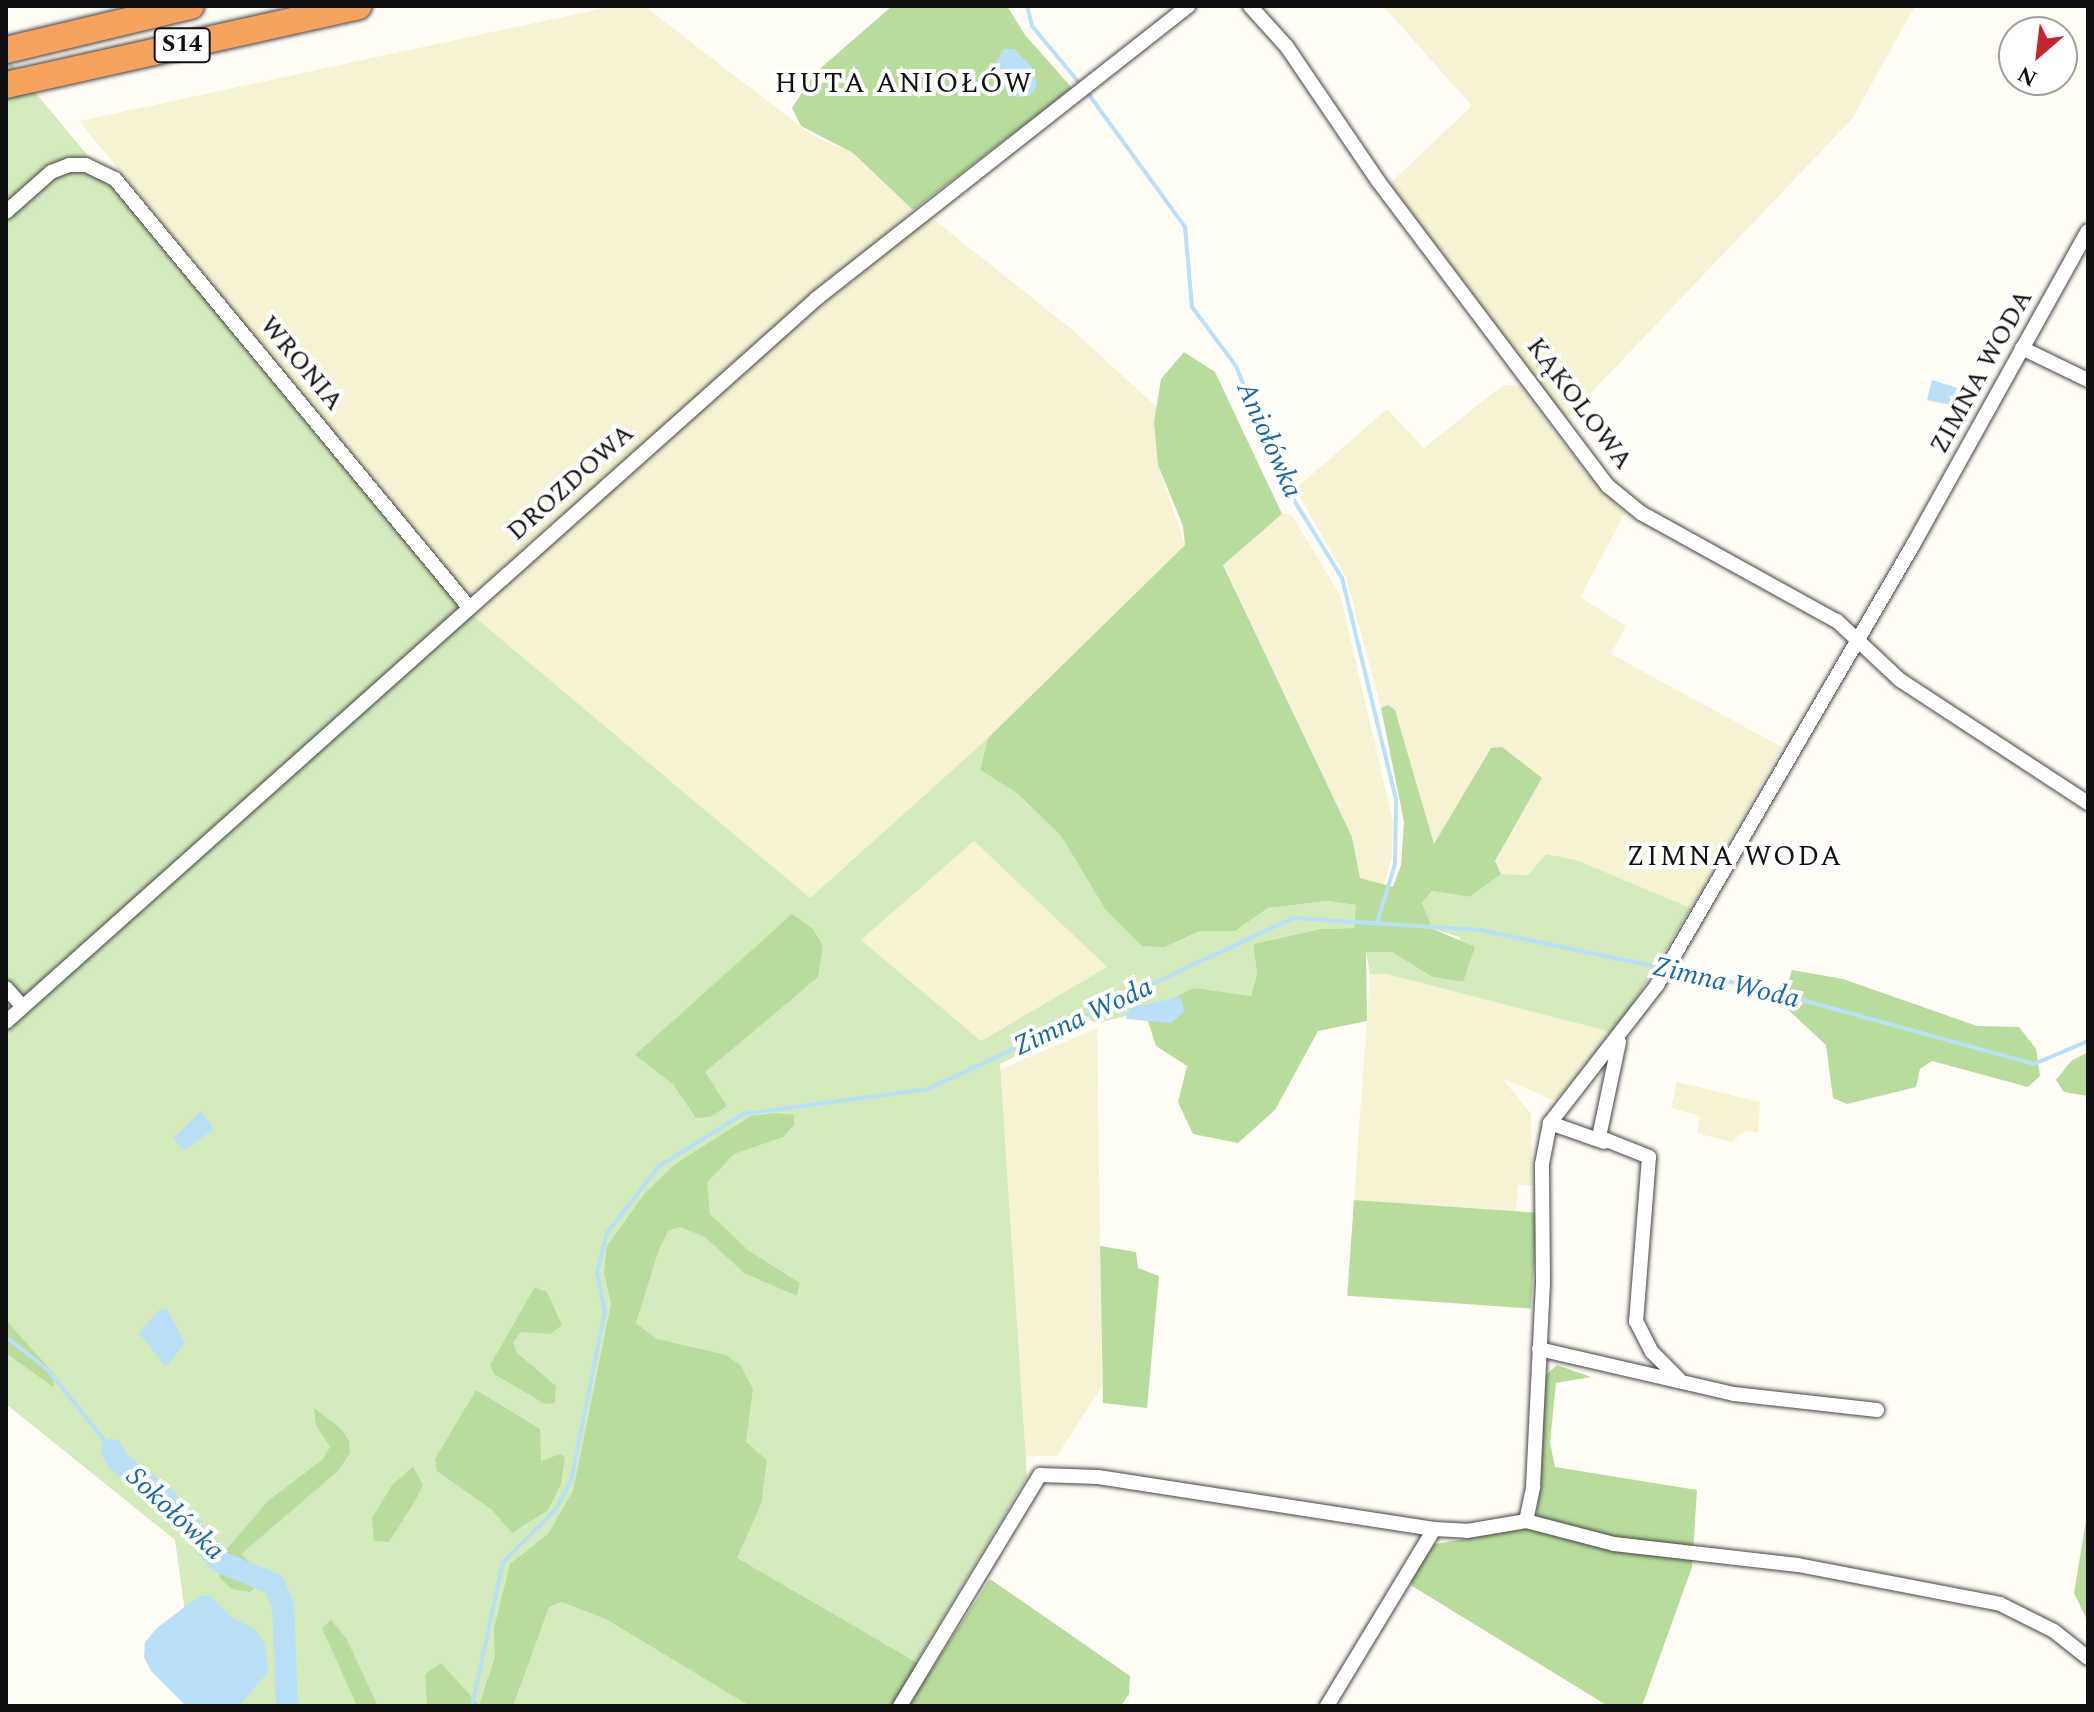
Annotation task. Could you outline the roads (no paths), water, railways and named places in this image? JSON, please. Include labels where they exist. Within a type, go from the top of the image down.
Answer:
[{"type":"highway","name":"S14","points":[[6,50],[191,6]]},
{"type":"highway","name":"S14","points":[[6,85],[358,6]]},
{"type":"street","name":"DROZDOWA","points":[[6,1022],[468,606],[856,265],[1085,90],[1188,6]]},
{"type":"street","name":"KĄKOLOWA","points":[[1250,6],[1293,55],[1378,181],[1608,486],[1641,513],[1831,617],[1900,680],[2088,803]]},
{"type":"street","name":"WRONIA","points":[[6,212],[51,172],[86,165],[115,179],[468,606]]},
{"type":"street","name":"ZIMNA WODA","points":[[1550,1123],[1622,1035],[1657,985],[2088,231]]},
{"type":"street","points":[[2022,348],[2088,380]]},
{"type":"street","points":[[6,988],[22,1006]]},
{"type":"street","points":[[1604,1142],[1598,1130],[1622,1035]]},
{"type":"street","points":[[1526,1521],[1533,1487],[1542,1164],[1550,1123],[1649,1157],[1636,1321],[1652,1352],[1679,1379]]},
{"type":"street","points":[[1539,1349],[1734,1394],[1877,1410]]},
{"type":"street","points":[[900,1706],[1040,1475],[1098,1477],[1434,1529],[1467,1531],[1526,1521],[1614,1544],[1798,1565],[2000,1604],[2054,1631],[2088,1658]]},
{"type":"street","points":[[1327,1706],[1434,1529]]},
{"type":"water","points":[[1003,49],[1014,49],[1032,67],[1037,86],[1030,96],[1015,97],[1000,79],[995,66]]},
{"type":"water","points":[[1932,380],[1973,393],[1969,409],[1927,400]]},
{"type":"water","points":[[1180,997],[1185,1011],[1171,1023],[1126,1019],[1130,1008]]},
{"type":"water","points":[[201,1111],[214,1129],[184,1150],[173,1138]]},
{"type":"water","points":[[160,1309],[167,1310],[185,1343],[166,1367],[139,1333]]},
{"type":"water","points":[[209,1595],[230,1616],[256,1630],[265,1645],[268,1672],[239,1706],[186,1706],[151,1671],[144,1657],[145,1642],[157,1628],[199,1596]]},
{"type":"waterway","name":"Aniołówka","points":[[1027,6],[1032,26],[1081,85]]},
{"type":"waterway","name":"Aniołówka","points":[[1087,92],[1185,227],[1192,307],[1236,366],[1281,479],[1342,578],[1396,800],[1395,864],[1378,920]]},
{"type":"waterway","name":"Zimna Woda","points":[[472,1706],[503,1562],[556,1509],[571,1481],[605,1311],[597,1273],[607,1233],[659,1166],[743,1114],[928,1089],[1293,918],[1480,930],[1751,986],[2034,1064],[2088,1041]]},
{"type":"waterway","name":"Sokołówka","points":[[6,1337],[48,1370],[112,1450]]},
{"type":"waterway","name":"Sokołówka","points":[[112,1450],[118,1462],[161,1494],[220,1562],[274,1584],[283,1606],[287,1706]]},
{"type":"district","name":"HUTA ANIOŁÓW","points":[[904,84]]},
{"type":"district","name":"ZIMNA WODA","points":[[1735,857]]}]
